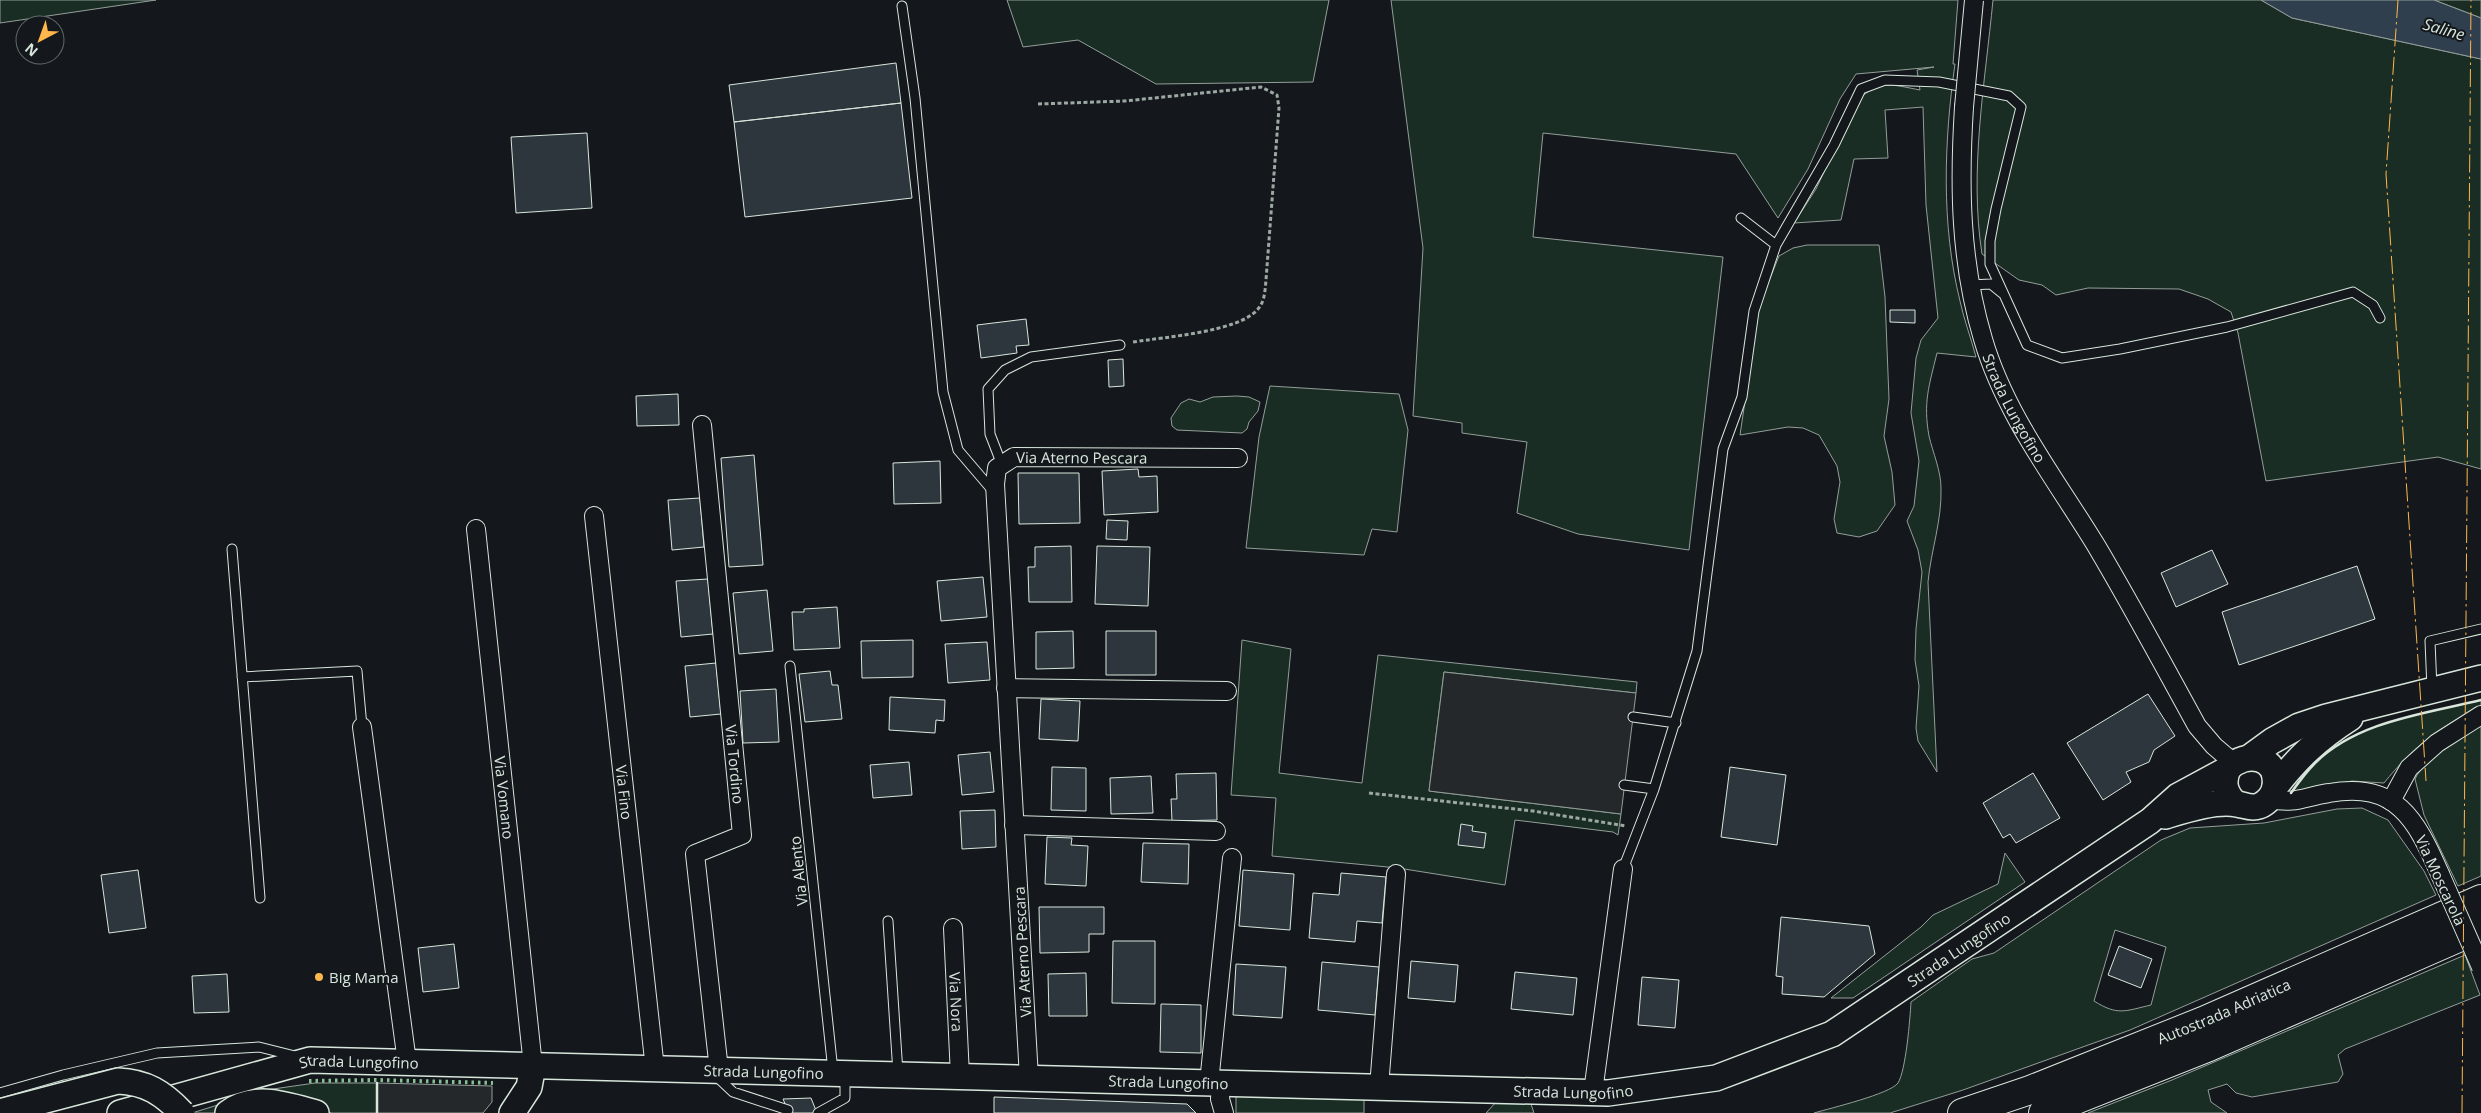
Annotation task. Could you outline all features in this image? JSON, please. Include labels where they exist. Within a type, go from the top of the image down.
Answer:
[{"type":"highway","name":"Autostrada Adriatica","points":[[1962,1113],[2030,1090],[2203,1021],[2481,899]]},
{"type":"highway","name":"Autostrada Adriatica","points":[[2044,1113],[2209,1047],[2481,928]]},
{"type":"main road","name":"Strada Lungofino","points":[[120,1113],[310,1060],[1593,1092],[1608,1092],[1716,1078],[1832,1034],[2150,821],[2178,796],[2299,726],[2369,705],[2481,678]]},
{"type":"main road","name":"Strada Lungofino","points":[[2150,821],[2194,806],[2236,804],[2250,808],[2257,807],[2272,793],[2297,759],[2330,731],[2369,705]]},
{"type":"main road","name":"Strada Lungofino","points":[[2238,763],[2264,761],[2270,766],[2274,772],[2272,793]]},
{"type":"main road","points":[[2236,804],[2230,799],[2224,784],[2238,763]]},
{"type":"main road","points":[[513,1111],[532,1081],[534,1066]]},
{"type":"main road","points":[[0,1112],[118,1081],[136,1082],[152,1087],[182,1113]]},
{"type":"main road","points":[[228,1113],[238,1106],[259,1102],[280,1103],[316,1113]]},
{"type":"street","name":"Strada Lungofino","points":[[1974,0],[1960,169],[1964,257],[1983,340],[2008,404],[2098,549],[2198,726],[2214,746],[2238,763]]},
{"type":"street","name":"Via Tordino","points":[[702,426],[742,835],[695,854],[714,1070]]},
{"type":"street","name":"Via Aterno Pescara","points":[[1029,1078],[1006,688],[996,495],[997,468],[1014,457],[1238,458]]},
{"type":"street","name":"Via Fino","points":[[594,516],[655,1068]]},
{"type":"street","name":"Via Vomano","points":[[476,529],[534,1066]]},
{"type":"street","points":[[1006,688],[1227,691]]},
{"type":"street","points":[[2391,801],[2409,768],[2437,743],[2481,715]]},
{"type":"street","points":[[362,727],[408,1062]]},
{"type":"street","name":"Via Moscarola","points":[[2272,793],[2290,802],[2350,789],[2372,792],[2391,801],[2412,820],[2427,844],[2481,968]]},
{"type":"street","points":[[1014,826],[1216,831]]},
{"type":"street","points":[[1224,1113],[1215,1083],[1232,858]]},
{"type":"street","points":[[1593,1092],[1623,869]]},
{"type":"street","points":[[1379,1087],[1396,874]]},
{"type":"street","name":"Via Nora","points":[[953,928],[960,1076]]},
{"type":"lane","points":[[902,6],[915,98],[943,392],[958,450],[996,495]]},
{"type":"lane","points":[[1623,869],[1654,789],[1697,651],[1723,449],[1742,397],[1754,311],[1776,245],[1834,145],[1862,89],[1885,80],[1939,82],[2010,96],[2021,107],[1990,241],[1990,264],[2027,345],[2062,358],[2227,327],[2353,292],[2373,305],[2380,318]]},
{"type":"lane","points":[[1741,218],[1776,245]]},
{"type":"lane","points":[[1970,285],[1991,284],[2005,295]]},
{"type":"lane","points":[[1002,465],[990,434],[988,389],[1005,370],[1031,357],[1120,344]]},
{"type":"lane","points":[[232,549],[260,898]]},
{"type":"lane","points":[[2432,689],[2430,641],[2481,629]]},
{"type":"lane","name":"Via Alento","points":[[790,666],[839,1073],[846,1098],[818,1113]]},
{"type":"lane","points":[[242,677],[356,671],[362,727]]},
{"type":"lane","points":[[1633,717],[1676,723]]},
{"type":"lane","points":[[1624,785],[1654,789]]},
{"type":"lane","points":[[888,921],[898,1075]]},
{"type":"lane","points":[[0,1093],[63,1075],[156,1053],[259,1047],[310,1060]]},
{"type":"lane","points":[[714,1070],[733,1092],[788,1110]]},
{"type":"path","points":[[1038,104],[1125,101],[1261,87],[1277,96],[1279,108],[1266,280],[1263,300],[1259,308],[1240,323],[1120,344]]},
{"type":"path","points":[[1369,793],[1533,812],[1638,829]]},
{"type":"green space","points":[[0,0],[156,0],[54,15],[15,15],[15,21],[0,23]]},
{"type":"green space","points":[[1007,0],[1329,0],[1313,82],[1156,84],[1078,40],[1023,47]]},
{"type":"green space","points":[[1391,0],[1958,0],[1953,64],[1955,64],[1948,123],[1947,213],[1954,272],[1976,357],[1937,353],[1929,385],[1927,403],[1929,436],[1941,482],[1940,512],[1928,582],[1937,772],[1918,741],[1916,728],[1919,686],[1915,660],[1916,629],[1922,572],[1918,550],[1907,521],[1914,506],[1919,461],[1911,413],[1916,358],[1921,340],[1938,318],[1926,205],[1923,107],[1885,110],[1888,158],[1854,159],[1841,220],[1794,223],[1816,189],[1858,100],[1866,93],[1880,86],[1894,85],[1920,90],[1917,70],[1934,67],[1856,74],[1840,99],[1808,169],[1778,218],[1736,154],[1543,133],[1533,237],[1723,257],[1689,550],[1578,534],[1517,513],[1527,442],[1462,433],[1462,423],[1413,416],[1423,248]]},
{"type":"green space","points":[[1993,0],[2261,0],[2292,18],[2481,59],[2481,469],[2438,457],[2266,481],[2238,333],[2231,312],[2208,299],[2179,289],[2088,288],[2056,295],[2042,285],[2019,280],[1982,254],[1978,223],[1978,159]]},
{"type":"green space","points":[[2434,0],[2481,0],[2481,18]]},
{"type":"green space","points":[[1807,245],[1879,245],[1885,297],[1889,399],[1884,436],[1892,472],[1895,505],[1877,531],[1859,537],[1837,533],[1834,519],[1840,482],[1837,466],[1819,435],[1803,428],[1788,427],[1740,435],[1759,306],[1779,256],[1793,248]]},
{"type":"green space","points":[[1270,386],[1399,394],[1408,430],[1397,532],[1372,529],[1364,555],[1246,548],[1259,437]]},
{"type":"green space","points":[[1213,397],[1249,397],[1260,402],[1258,411],[1249,422],[1247,429],[1242,433],[1177,430],[1172,426],[1171,418],[1181,403],[1189,399],[1200,402]]},
{"type":"green space","points":[[1242,640],[1291,649],[1279,773],[1362,783],[1378,655],[1637,682],[1636,693],[1444,672],[1429,791],[1621,814],[1618,835],[1613,832],[1515,820],[1505,885],[1398,868],[1272,856],[1276,798],[1231,795]]},
{"type":"green space","points":[[2481,700],[2481,707],[2439,730],[2416,748],[2384,783],[2352,781],[2291,793],[2315,763],[2351,737],[2393,721]]},
{"type":"green space","points":[[2481,725],[2481,876],[2458,886],[2424,815],[2415,779],[2420,770],[2435,755]]},
{"type":"green space","points":[[2362,808],[2388,820],[2424,871],[2436,895],[2130,1030],[1963,1090],[1890,1113],[1814,1113],[1872,1096],[1893,1087],[1898,1083],[1903,1067],[1911,1002],[1972,959],[1994,953],[2161,840],[2190,828],[2264,823],[2337,809]],"holes":[[[2115,930],[2166,947],[2151,1005],[2122,1011],[2109,1009],[2094,1001]]]},
{"type":"green space","points":[[2005,853],[2025,882],[1853,998],[1831,998],[1921,927],[1933,915],[1998,884]]},
{"type":"green space","points":[[2465,955],[2480,995],[2345,1049],[2338,1055],[2343,1074],[2338,1082],[2252,1097],[2236,1093],[2227,1084],[2208,1090],[2211,1102],[2227,1113],[2088,1113],[2172,1080]]},
{"type":"green space","points":[[315,1083],[377,1083],[377,1113],[332,1113],[285,1101],[218,1113],[192,1113],[266,1090]]},
{"type":"green space","points":[[1236,1093],[1364,1098],[1364,1113],[1236,1113]]},
{"type":"green space","points":[[1497,1101],[1530,1101],[1534,1113],[1486,1113]]},
{"type":"shaded area","points":[[1444,672],[1636,693],[1621,814],[1429,791]]},
{"type":"shaded area","points":[[377,1083],[492,1086],[492,1102],[483,1113],[377,1113]]},
{"type":"water","name":"Saline","points":[[2261,0],[2434,0],[2481,18],[2481,59],[2292,18]]},
{"type":"building","points":[[896,63],[901,103],[734,122],[729,85]]},
{"type":"building","points":[[901,103],[912,198],[745,217],[734,122]]},
{"type":"building","points":[[587,133],[592,208],[516,213],[511,137]]},
{"type":"building","points":[[1890,310],[1915,310],[1915,323],[1890,322]]},
{"type":"building","points":[[1026,319],[1029,345],[1016,346],[1017,353],[981,358],[977,325]]},
{"type":"building","points":[[1123,359],[1124,386],[1109,387],[1108,360]]},
{"type":"building","points":[[678,394],[679,425],[637,426],[636,396]]},
{"type":"building","points":[[754,455],[763,565],[729,567],[721,458]]},
{"type":"building","points":[[940,461],[941,503],[894,504],[893,463]]},
{"type":"building","points":[[1138,469],[1139,477],[1157,476],[1158,512],[1104,515],[1102,471]]},
{"type":"building","points":[[1018,473],[1079,473],[1080,523],[1019,524]]},
{"type":"building","points":[[700,498],[704,547],[672,550],[668,500]]},
{"type":"building","points":[[1107,520],[1128,521],[1127,540],[1106,539]]},
{"type":"building","points":[[1071,546],[1072,602],[1029,602],[1028,567],[1035,567],[1035,547]]},
{"type":"building","points":[[1097,546],[1150,547],[1148,606],[1095,604]]},
{"type":"building","points":[[2212,550],[2228,584],[2176,607],[2161,573]]},
{"type":"building","points":[[2357,566],[2375,619],[2239,665],[2222,612]]},
{"type":"building","points":[[983,577],[987,617],[941,621],[937,581]]},
{"type":"building","points":[[708,579],[713,634],[681,637],[676,581]]},
{"type":"building","points":[[767,590],[773,651],[739,654],[733,593]]},
{"type":"building","points":[[837,607],[840,648],[794,650],[792,612],[804,612],[804,609]]},
{"type":"building","points":[[1073,631],[1074,668],[1036,669],[1036,632]]},
{"type":"building","points":[[1106,631],[1156,631],[1156,675],[1106,675]]},
{"type":"building","points":[[913,640],[913,677],[862,678],[861,641]]},
{"type":"building","points":[[987,642],[990,680],[948,683],[945,644]]},
{"type":"building","points":[[716,663],[721,714],[690,717],[685,666]]},
{"type":"building","points":[[830,671],[832,685],[838,685],[842,719],[805,722],[799,674]]},
{"type":"building","points":[[776,689],[779,742],[743,743],[740,691]]},
{"type":"building","points":[[2148,694],[2175,736],[2154,750],[2149,762],[2126,772],[2131,782],[2103,800],[2067,743]]},
{"type":"building","points":[[890,697],[945,700],[944,721],[936,720],[935,733],[889,730]]},
{"type":"building","points":[[1041,699],[1080,701],[1078,741],[1039,739]]},
{"type":"building","points":[[990,752],[994,792],[962,795],[958,755]]},
{"type":"building","points":[[909,762],[912,795],[873,798],[870,765]]},
{"type":"building","points":[[1052,767],[1086,768],[1086,811],[1051,810]]},
{"type":"building","points":[[1730,767],[1786,775],[1777,845],[1721,837]]},
{"type":"building","points":[[1216,773],[1217,820],[1172,821],[1171,799],[1177,799],[1176,774]]},
{"type":"building","points":[[2033,773],[2060,818],[2016,843],[2010,834],[2003,838],[1983,803]]},
{"type":"building","points":[[1151,776],[1153,813],[1111,814],[1110,778]]},
{"type":"building","points":[[995,810],[996,847],[962,849],[960,811]]},
{"type":"building","points":[[1461,824],[1473,826],[1472,831],[1486,833],[1484,848],[1458,845]]},
{"type":"building","points":[[1047,837],[1072,838],[1071,845],[1088,846],[1086,886],[1045,884]]},
{"type":"building","points":[[1143,843],[1189,844],[1188,884],[1141,882]]},
{"type":"building","points":[[138,870],[146,928],[109,933],[101,875]]},
{"type":"building","points":[[1243,870],[1294,874],[1290,930],[1239,926]]},
{"type":"building","points":[[1341,873],[1386,877],[1382,923],[1357,921],[1355,942],[1309,938],[1313,893],[1339,895]]},
{"type":"building","points":[[1039,907],[1104,907],[1104,934],[1089,934],[1089,952],[1040,953]]},
{"type":"building","points":[[1781,917],[1869,926],[1875,954],[1824,997],[1782,994],[1783,977],[1776,976]]},
{"type":"building","points":[[1113,941],[1155,941],[1155,1004],[1112,1003]]},
{"type":"building","points":[[454,944],[459,988],[423,992],[418,948]]},
{"type":"building","points":[[2119,946],[2152,959],[2141,988],[2108,975]]},
{"type":"building","points":[[1411,961],[1458,965],[1455,1002],[1408,998]]},
{"type":"building","points":[[1322,962],[1379,967],[1375,1015],[1318,1010]]},
{"type":"building","points":[[1236,964],[1286,967],[1282,1018],[1233,1015]]},
{"type":"building","points":[[1515,972],[1577,978],[1573,1015],[1511,1009]]},
{"type":"building","points":[[1086,973],[1087,1016],[1049,1016],[1048,974]]},
{"type":"building","points":[[227,974],[229,1012],[194,1013],[192,976]]},
{"type":"building","points":[[1642,977],[1679,980],[1675,1028],[1638,1025]]},
{"type":"building","points":[[1161,1004],[1201,1005],[1201,1053],[1160,1052]]},
{"type":"building","points":[[994,1097],[1187,1104],[1196,1113],[994,1113]]},
{"type":"building","points":[[811,1098],[817,1113],[789,1113],[783,1099]]},
{"type":"hedge","points":[[309,1081],[376,1080],[493,1083]]},
{"type":"wall","points":[[2291,793],[2315,763],[2351,737],[2393,721],[2481,700]]},
{"type":"wall","points":[[377,1083],[377,1113]]},
{"type":"power","points":[[2398,0],[2386,174],[2426,781]]},
{"type":"power","points":[[2462,1113],[2471,0]]},
{"type":"place","name":"Big Mama","points":[[319,977]]}]
